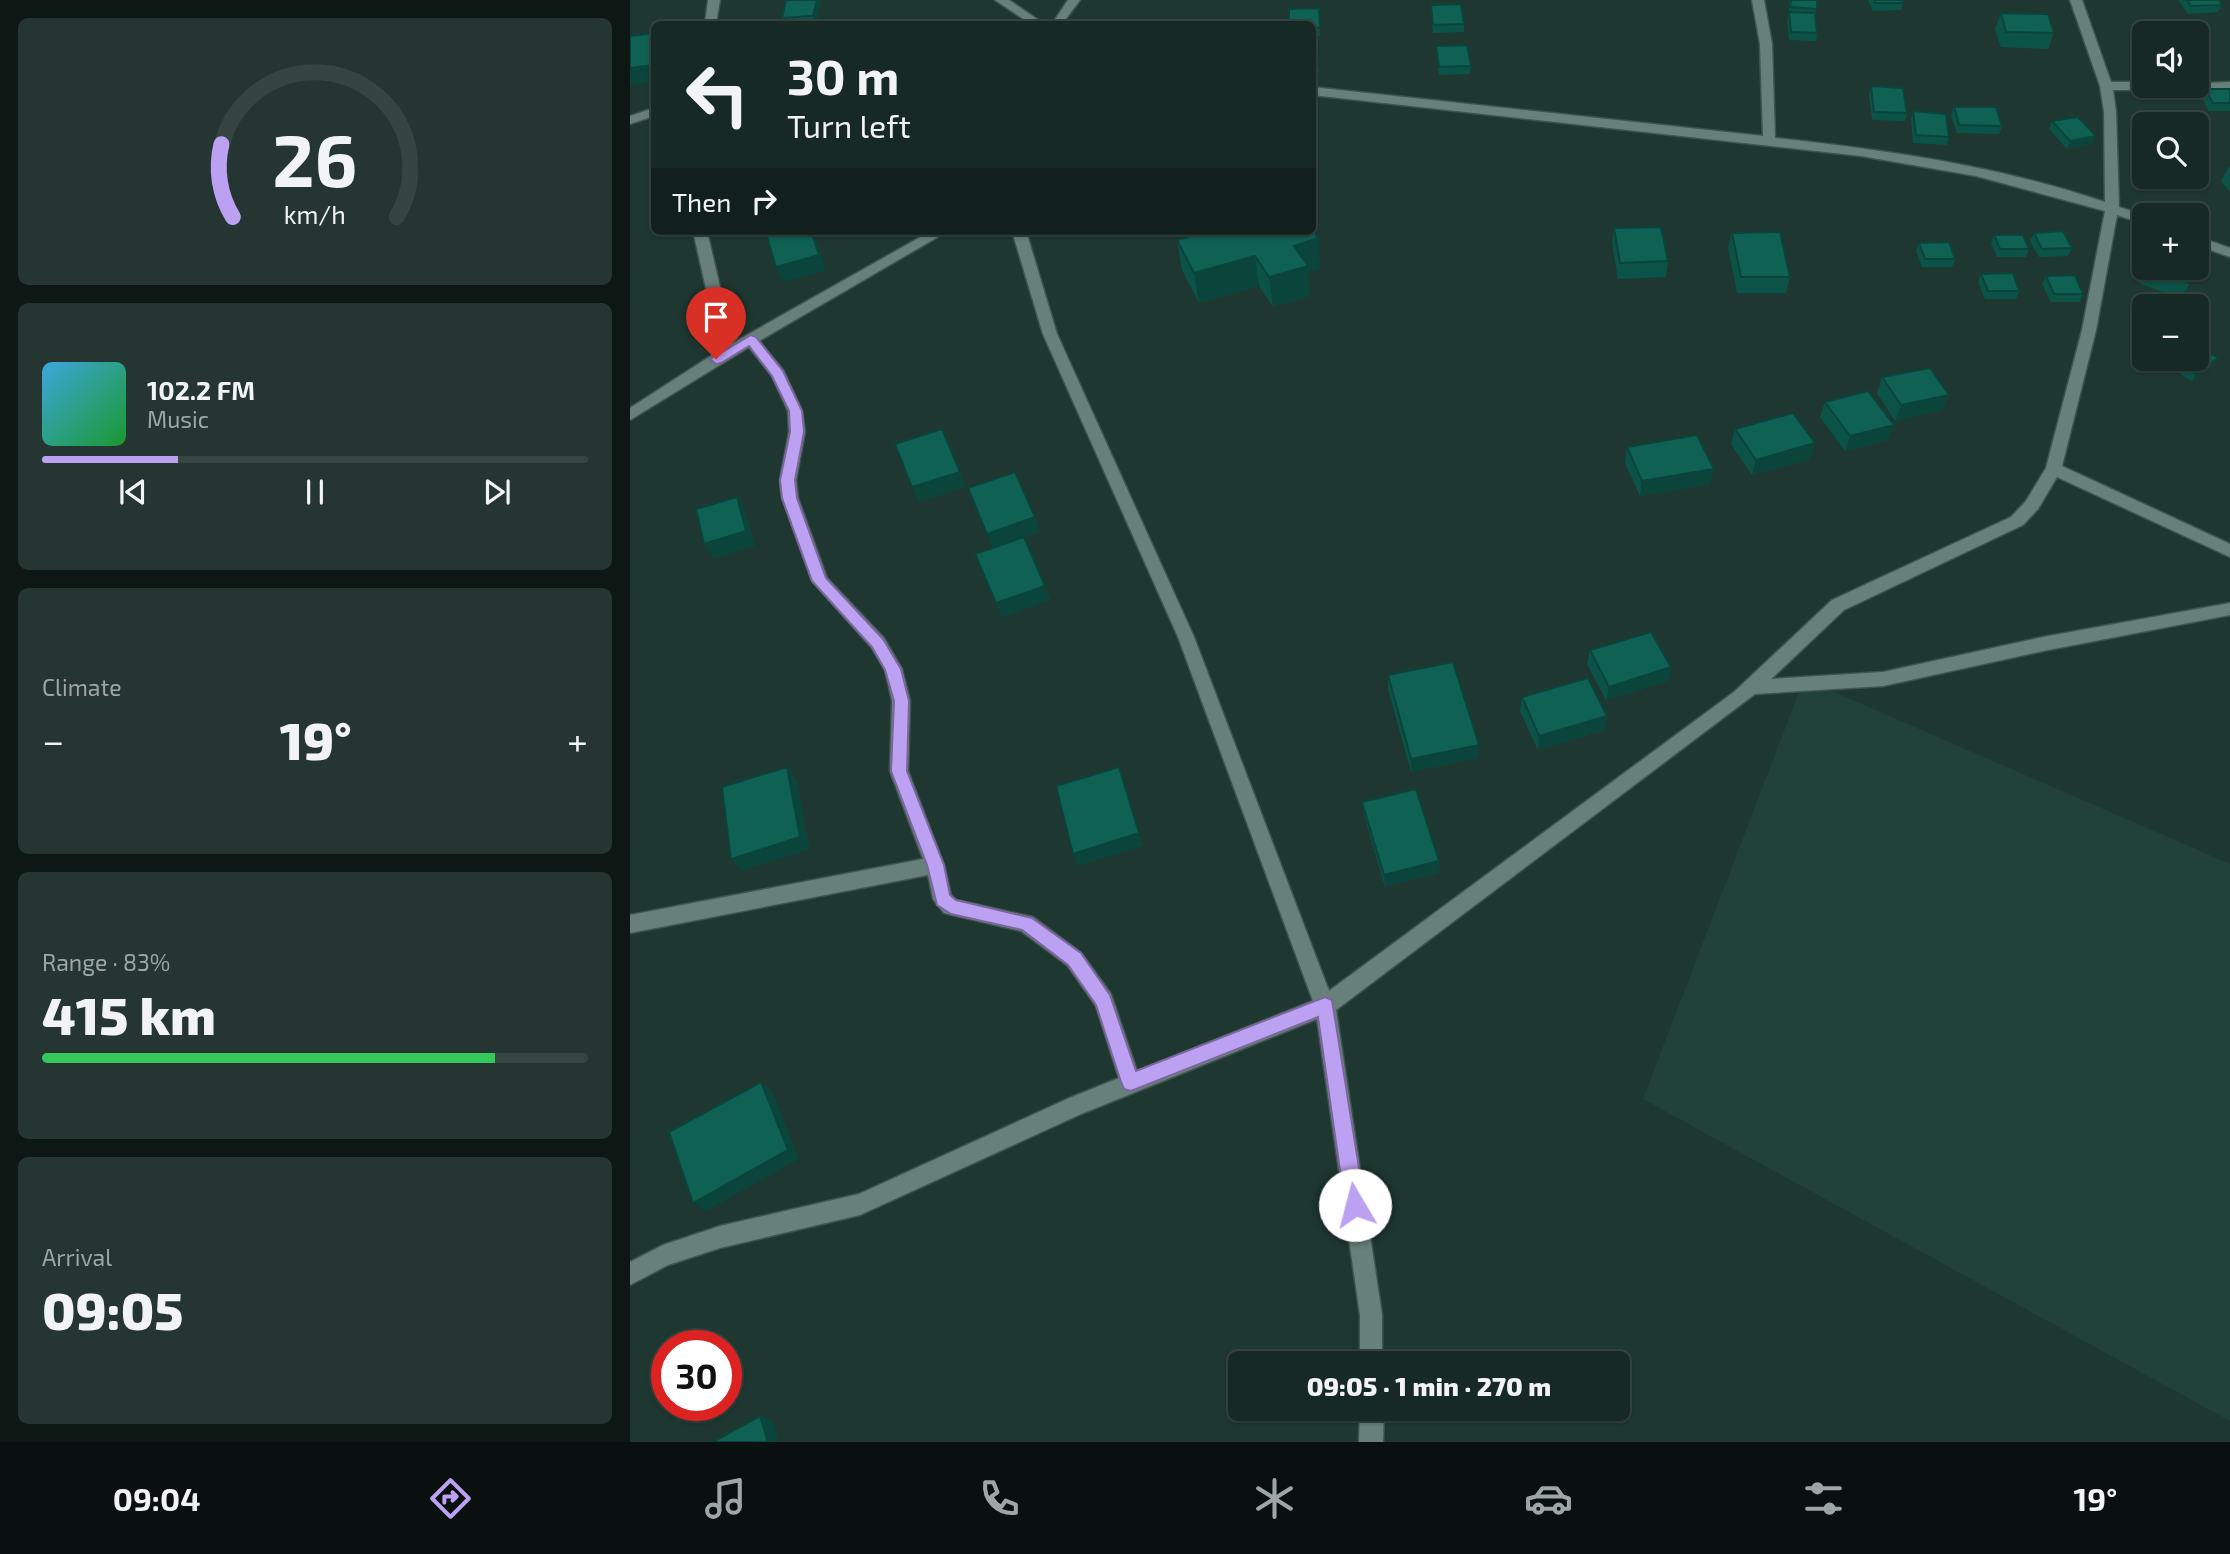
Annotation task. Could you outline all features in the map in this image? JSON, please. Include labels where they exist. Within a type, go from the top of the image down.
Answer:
[{"type":"street","points":[[712,21],[715,0]]},
{"type":"street","points":[[1001,0],[1033,21]]},
{"type":"street","points":[[1059,21],[1074,0]]},
{"type":"street","points":[[1758,0],[1766,44],[1769,141]]},
{"type":"street","points":[[630,1274],[663,1256],[720,1237],[860,1204],[1131,1082],[1325,1006],[1751,687],[1838,605],[2017,521],[2032,505],[2054,469],[2089,330],[2112,208],[2110,112],[2106,86],[2076,0]]},
{"type":"street","points":[[2106,86],[2230,86]]},
{"type":"street","points":[[1316,91],[1769,141],[1969,170],[2132,216]]},
{"type":"street","points":[[630,120],[651,113]]},
{"type":"street","points":[[701,235],[728,353]]},
{"type":"street","points":[[630,415],[728,353],[935,235]]},
{"type":"street","points":[[1020,235],[1050,334],[1186,637],[1325,1006],[1371,1315],[1371,1351]]},
{"type":"street","points":[[2209,245],[2230,253]]},
{"type":"street","points":[[751,340],[778,374],[795,411],[797,432],[788,480],[790,498],[820,581],[877,643],[893,669],[901,701],[899,771],[935,865],[943,900],[951,906],[1026,923],[1074,959],[1104,1001],[1131,1082]]},
{"type":"street","points":[[2054,469],[2230,551]]},
{"type":"street","points":[[1751,687],[1883,679],[2043,644],[2230,609]]},
{"type":"street","points":[[630,924],[935,865]]},
{"type":"street","points":[[1371,1442],[1372,1421]]},
{"type":"shaded area","points":[[1804,679],[2230,864],[2230,1421],[1643,1099]]},
{"type":"building","points":[[786,0],[817,0],[813,16],[782,18]]},
{"type":"building","points":[[1791,0],[1817,0],[1817,9],[1790,7]]},
{"type":"building","points":[[1874,0],[1902,0],[1903,3],[1875,3]]},
{"type":"building","points":[[2187,0],[2219,0],[2222,5],[2191,6]]},
{"type":"building","points":[[1461,4],[1464,24],[1433,25],[1431,5]]},
{"type":"building","points":[[1319,8],[1320,28],[1316,28],[1316,21],[1289,21],[1289,9]]},
{"type":"building","points":[[1789,12],[1815,13],[1817,33],[1791,32]]},
{"type":"building","points":[[2001,13],[2048,14],[2054,33],[2006,32]]},
{"type":"building","points":[[651,33],[651,65],[630,68],[630,36]]},
{"type":"building","points":[[1316,43],[1317,43],[1316,65]]},
{"type":"building","points":[[1467,45],[1471,66],[1439,67],[1436,46]]},
{"type":"building","points":[[1871,86],[1903,88],[1907,113],[1874,112]]},
{"type":"building","points":[[2209,89],[2230,89],[2230,103],[2213,103]]},
{"type":"building","points":[[1954,107],[1996,107],[2002,126],[1959,125]]},
{"type":"building","points":[[1913,111],[1946,114],[1949,137],[1916,135]]},
{"type":"building","points":[[2078,117],[2096,136],[2070,141],[2052,121]]},
{"type":"building","points":[[1661,227],[1668,261],[1620,263],[1614,228]]},
{"type":"building","points":[[2063,231],[2072,248],[2042,249],[2034,233]]},
{"type":"building","points":[[1780,232],[1790,277],[1741,277],[1732,233]]},
{"type":"building","points":[[767,235],[812,235],[819,255],[776,267]]},
{"type":"building","points":[[1195,235],[1316,235],[1318,238],[1294,246],[1308,266],[1269,277],[1255,256],[1194,273],[1177,240]]},
{"type":"building","points":[[1994,235],[2023,235],[2029,249],[2000,249]]},
{"type":"building","points":[[1949,242],[1955,259],[1925,259],[1919,243]]},
{"type":"building","points":[[2013,273],[2019,291],[1988,291],[1981,274]]},
{"type":"building","points":[[2075,275],[2083,294],[2054,294],[2046,276]]},
{"type":"building","points":[[2209,353],[2218,358],[2209,364]]},
{"type":"building","points":[[1930,368],[1949,395],[1901,405],[1882,377]]},
{"type":"building","points":[[1868,391],[1894,425],[1850,436],[1825,402]]},
{"type":"building","points":[[1793,413],[1815,443],[1756,460],[1735,429]]},
{"type":"building","points":[[942,429],[960,472],[912,487],[895,444]]},
{"type":"building","points":[[1697,435],[1714,469],[1642,481],[1627,447]]},
{"type":"building","points":[[1015,472],[1035,517],[987,534],[968,488]]},
{"type":"building","points":[[737,497],[746,531],[704,544],[696,509]]},
{"type":"building","points":[[1024,537],[1045,586],[996,603],[975,554]]},
{"type":"building","points":[[1651,632],[1671,667],[1609,687],[1590,650]]},
{"type":"building","points":[[1453,662],[1479,745],[1411,759],[1388,675]]},
{"type":"building","points":[[1588,678],[1607,716],[1539,736],[1522,697]]},
{"type":"building","points":[[787,767],[800,837],[731,859],[722,787]]},
{"type":"building","points":[[1119,767],[1139,833],[1073,854],[1056,786]]},
{"type":"building","points":[[1416,789],[1439,861],[1384,875],[1362,802]]},
{"type":"building","points":[[761,1082],[788,1150],[693,1203],[669,1132]]},
{"type":"building","points":[[760,1416],[768,1442],[713,1442]]},
{"type":"route","points":[[716,359],[751,340],[778,374],[795,411],[797,432],[788,480],[790,498],[820,581],[877,643],[893,669],[901,701],[899,771],[935,865],[943,900],[951,906],[1026,923],[1074,959],[1104,1001],[1131,1082],[1325,1006],[1355,1205]]}]
